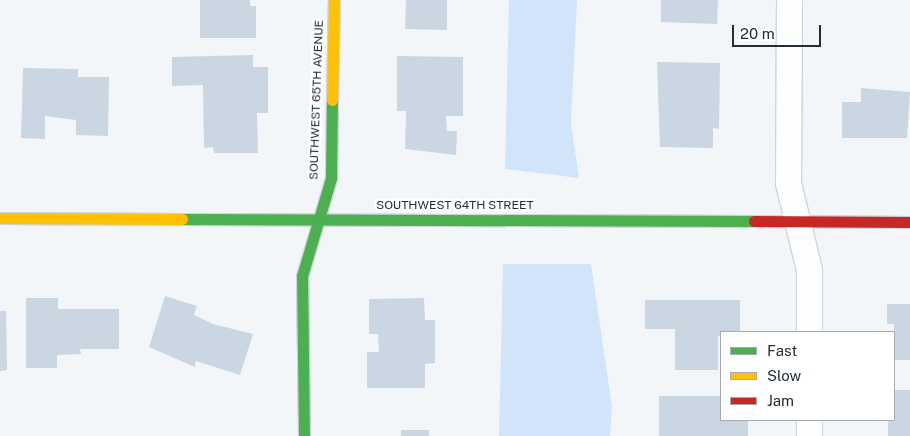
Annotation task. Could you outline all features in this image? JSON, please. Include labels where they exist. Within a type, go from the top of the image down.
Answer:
[{"type":"street","name":"SOUTHWEST 65TH AVENUE","points":[[304,436],[302,276],[331,178],[334,0]]},
{"type":"street","points":[[789,0],[788,184],[809,270],[809,331]]},
{"type":"street","name":"SOUTHWEST 64TH STREET","points":[[0,218],[910,222]]},
{"type":"street","points":[[809,421],[809,436]]},
{"type":"water","points":[[509,0],[577,0],[571,124],[579,178],[505,169]]},
{"type":"water","points":[[503,264],[591,264],[612,407],[610,436],[499,436]]},
{"type":"building","points":[[200,0],[250,0],[250,6],[256,6],[256,38],[200,38]]},
{"type":"building","points":[[406,0],[447,0],[447,30],[405,29]]},
{"type":"building","points":[[661,0],[718,0],[717,24],[661,22]]},
{"type":"building","points":[[253,55],[253,67],[268,67],[268,113],[257,113],[258,153],[214,153],[213,147],[204,148],[203,85],[172,86],[172,57]]},
{"type":"building","points":[[397,56],[463,57],[463,116],[446,116],[447,131],[457,131],[456,155],[405,149],[406,111],[397,111]]},
{"type":"building","points":[[657,62],[720,63],[719,129],[713,128],[713,148],[660,147]]},
{"type":"building","points":[[23,68],[78,69],[78,77],[109,77],[108,136],[76,135],[76,120],[45,116],[45,139],[21,138]]},
{"type":"building","points":[[861,88],[910,92],[907,138],[842,138],[842,102],[861,102]]},
{"type":"building","points":[[165,296],[197,306],[194,315],[213,324],[253,334],[240,375],[196,361],[195,367],[149,347]]},
{"type":"building","points":[[26,298],[58,298],[58,309],[119,309],[119,349],[80,349],[81,354],[57,355],[57,368],[26,368]]},
{"type":"building","points":[[424,298],[425,320],[435,320],[435,363],[425,364],[425,388],[367,388],[367,352],[379,352],[378,334],[369,334],[369,299]]},
{"type":"building","points":[[645,300],[740,300],[740,331],[720,331],[720,336],[718,336],[718,370],[675,370],[675,329],[645,329]]},
{"type":"building","points":[[887,304],[910,304],[910,360],[895,360],[894,324],[887,324]]},
{"type":"building","points":[[0,311],[6,311],[7,370],[0,371]]},
{"type":"building","points":[[895,390],[910,390],[910,436],[888,436],[888,422],[882,423],[890,421],[895,421]]},
{"type":"building","points":[[659,396],[720,396],[720,421],[748,421],[748,436],[659,436]]},
{"type":"building","points":[[401,430],[429,430],[429,436],[401,436]]},
{"type":"traffic: fast","points":[[304,436],[302,276],[331,178],[332,100]]},
{"type":"traffic: fast","points":[[182,219],[754,221]]},
{"type":"traffic: slow","points":[[332,100],[334,0]]},
{"type":"traffic: slow","points":[[0,218],[182,219]]},
{"type":"traffic: jam","points":[[754,221],[910,222]]}]
